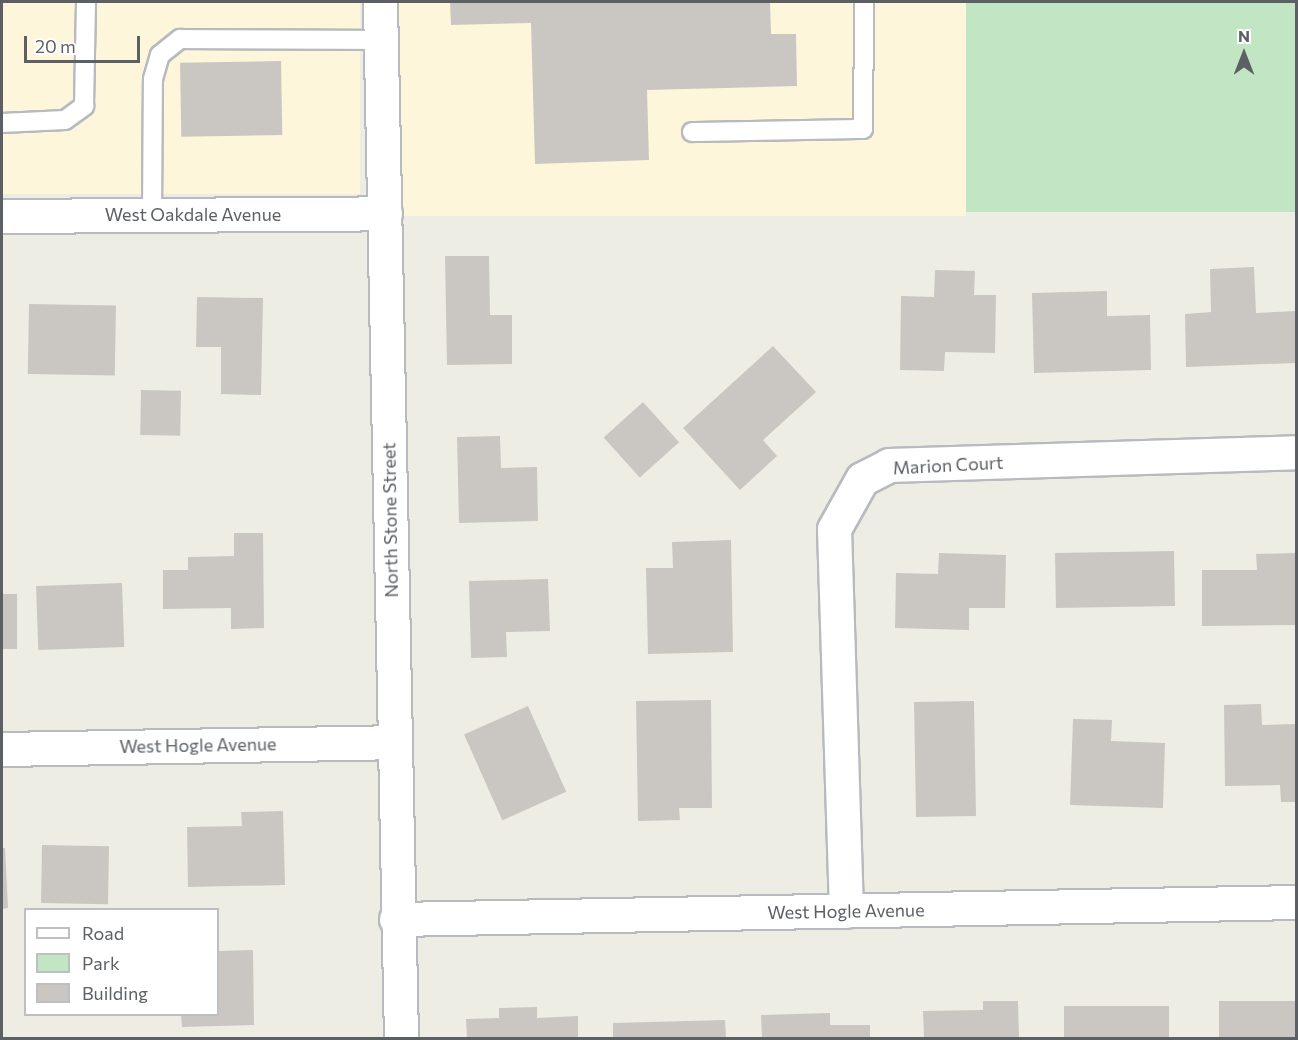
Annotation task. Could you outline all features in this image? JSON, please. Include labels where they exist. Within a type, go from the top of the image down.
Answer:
[{"type":"street","name":"North Stone Street","points":[[380,2],[396,919],[401,1038]]},
{"type":"street","name":"West Oakdale Avenue","points":[[2,216],[385,213]]},
{"type":"street","name":"Marion Court","points":[[846,911],[834,529],[862,479],[889,465],[1296,452]]},
{"type":"street","name":"West Hogle Avenue","points":[[2,749],[394,742]]},
{"type":"street","name":"West Hogle Avenue","points":[[396,919],[1296,902]]},
{"type":"lane","points":[[2,123],[65,120],[84,106],[86,2]]},
{"type":"lane","points":[[692,132],[863,129],[864,2]]},
{"type":"lane","points":[[152,214],[153,79],[160,55],[180,39],[381,40]]},
{"type":"shaded area","points":[[2,2],[360,2],[360,194],[2,194]]},
{"type":"shaded area","points":[[399,2],[966,2],[966,216],[399,216]]},
{"type":"green space","points":[[966,2],[1296,2],[1296,212],[966,212]]},
{"type":"building","points":[[450,2],[770,2],[771,34],[796,34],[797,86],[647,90],[649,160],[535,164],[531,23],[451,25]]},
{"type":"building","points":[[281,61],[282,135],[181,137],[180,63]]},
{"type":"building","points":[[445,256],[489,256],[490,315],[512,315],[512,364],[447,365]]},
{"type":"building","points":[[1254,267],[1256,313],[1296,311],[1296,363],[1186,367],[1185,314],[1211,312],[1210,269]]},
{"type":"building","points":[[935,270],[975,271],[974,295],[996,295],[995,353],[945,352],[944,371],[900,370],[901,296],[934,297]]},
{"type":"building","points":[[1107,291],[1107,316],[1150,315],[1151,370],[1034,373],[1032,293]]},
{"type":"building","points":[[197,297],[263,298],[261,395],[221,394],[221,347],[196,347]]},
{"type":"building","points":[[29,304],[116,306],[115,376],[28,374]]},
{"type":"building","points":[[773,346],[816,392],[763,440],[777,456],[740,490],[683,428]]},
{"type":"building","points":[[141,390],[181,391],[180,436],[140,435]]},
{"type":"building","points":[[643,402],[679,442],[640,478],[604,437]]},
{"type":"building","points":[[500,436],[501,468],[537,467],[538,521],[459,523],[457,437]]},
{"type":"building","points":[[234,533],[263,533],[264,628],[231,629],[231,608],[163,609],[163,570],[188,570],[188,557],[234,556]]},
{"type":"building","points":[[731,540],[733,652],[648,654],[646,568],[673,568],[672,542]]},
{"type":"building","points":[[1174,551],[1175,606],[1056,608],[1055,553]]},
{"type":"building","points":[[939,553],[1006,555],[1005,608],[969,608],[969,630],[895,628],[896,573],[938,574]]},
{"type":"building","points":[[1296,553],[1296,625],[1202,626],[1202,570],[1257,570],[1256,554]]},
{"type":"building","points":[[548,579],[550,631],[506,632],[507,657],[471,658],[469,581]]},
{"type":"building","points":[[122,583],[124,647],[38,650],[36,586]]},
{"type":"building","points":[[2,594],[17,594],[17,649],[2,649]]},
{"type":"building","points":[[711,700],[712,808],[679,808],[680,820],[638,821],[636,701]]},
{"type":"building","points":[[974,701],[976,816],[916,817],[914,702]]},
{"type":"building","points":[[1261,704],[1262,725],[1296,724],[1296,802],[1281,802],[1280,785],[1225,786],[1224,705]]},
{"type":"building","points":[[528,706],[566,792],[502,820],[464,734]]},
{"type":"building","points":[[1073,719],[1112,720],[1111,741],[1165,743],[1163,808],[1070,805]]},
{"type":"building","points":[[283,811],[285,885],[188,887],[187,827],[242,826],[241,812]]},
{"type":"building","points":[[42,845],[109,846],[108,904],[41,903]]},
{"type":"building","points":[[2,848],[5,848],[8,908],[2,909]]},
{"type":"building","points":[[253,950],[254,1025],[182,1027],[181,1016],[219,1016],[219,951]]},
{"type":"building","points":[[983,1001],[1018,1001],[1019,1038],[924,1038],[923,1011],[983,1010]]},
{"type":"building","points":[[1219,1001],[1296,1001],[1296,1038],[1219,1038]]},
{"type":"building","points":[[1064,1006],[1169,1006],[1169,1038],[1064,1038]]},
{"type":"building","points":[[537,1007],[537,1018],[578,1016],[578,1038],[467,1038],[466,1019],[499,1018],[499,1008]]},
{"type":"building","points":[[830,1013],[830,1025],[870,1025],[870,1038],[762,1038],[761,1015]]},
{"type":"building","points":[[725,1020],[726,1038],[613,1038],[613,1023]]}]
